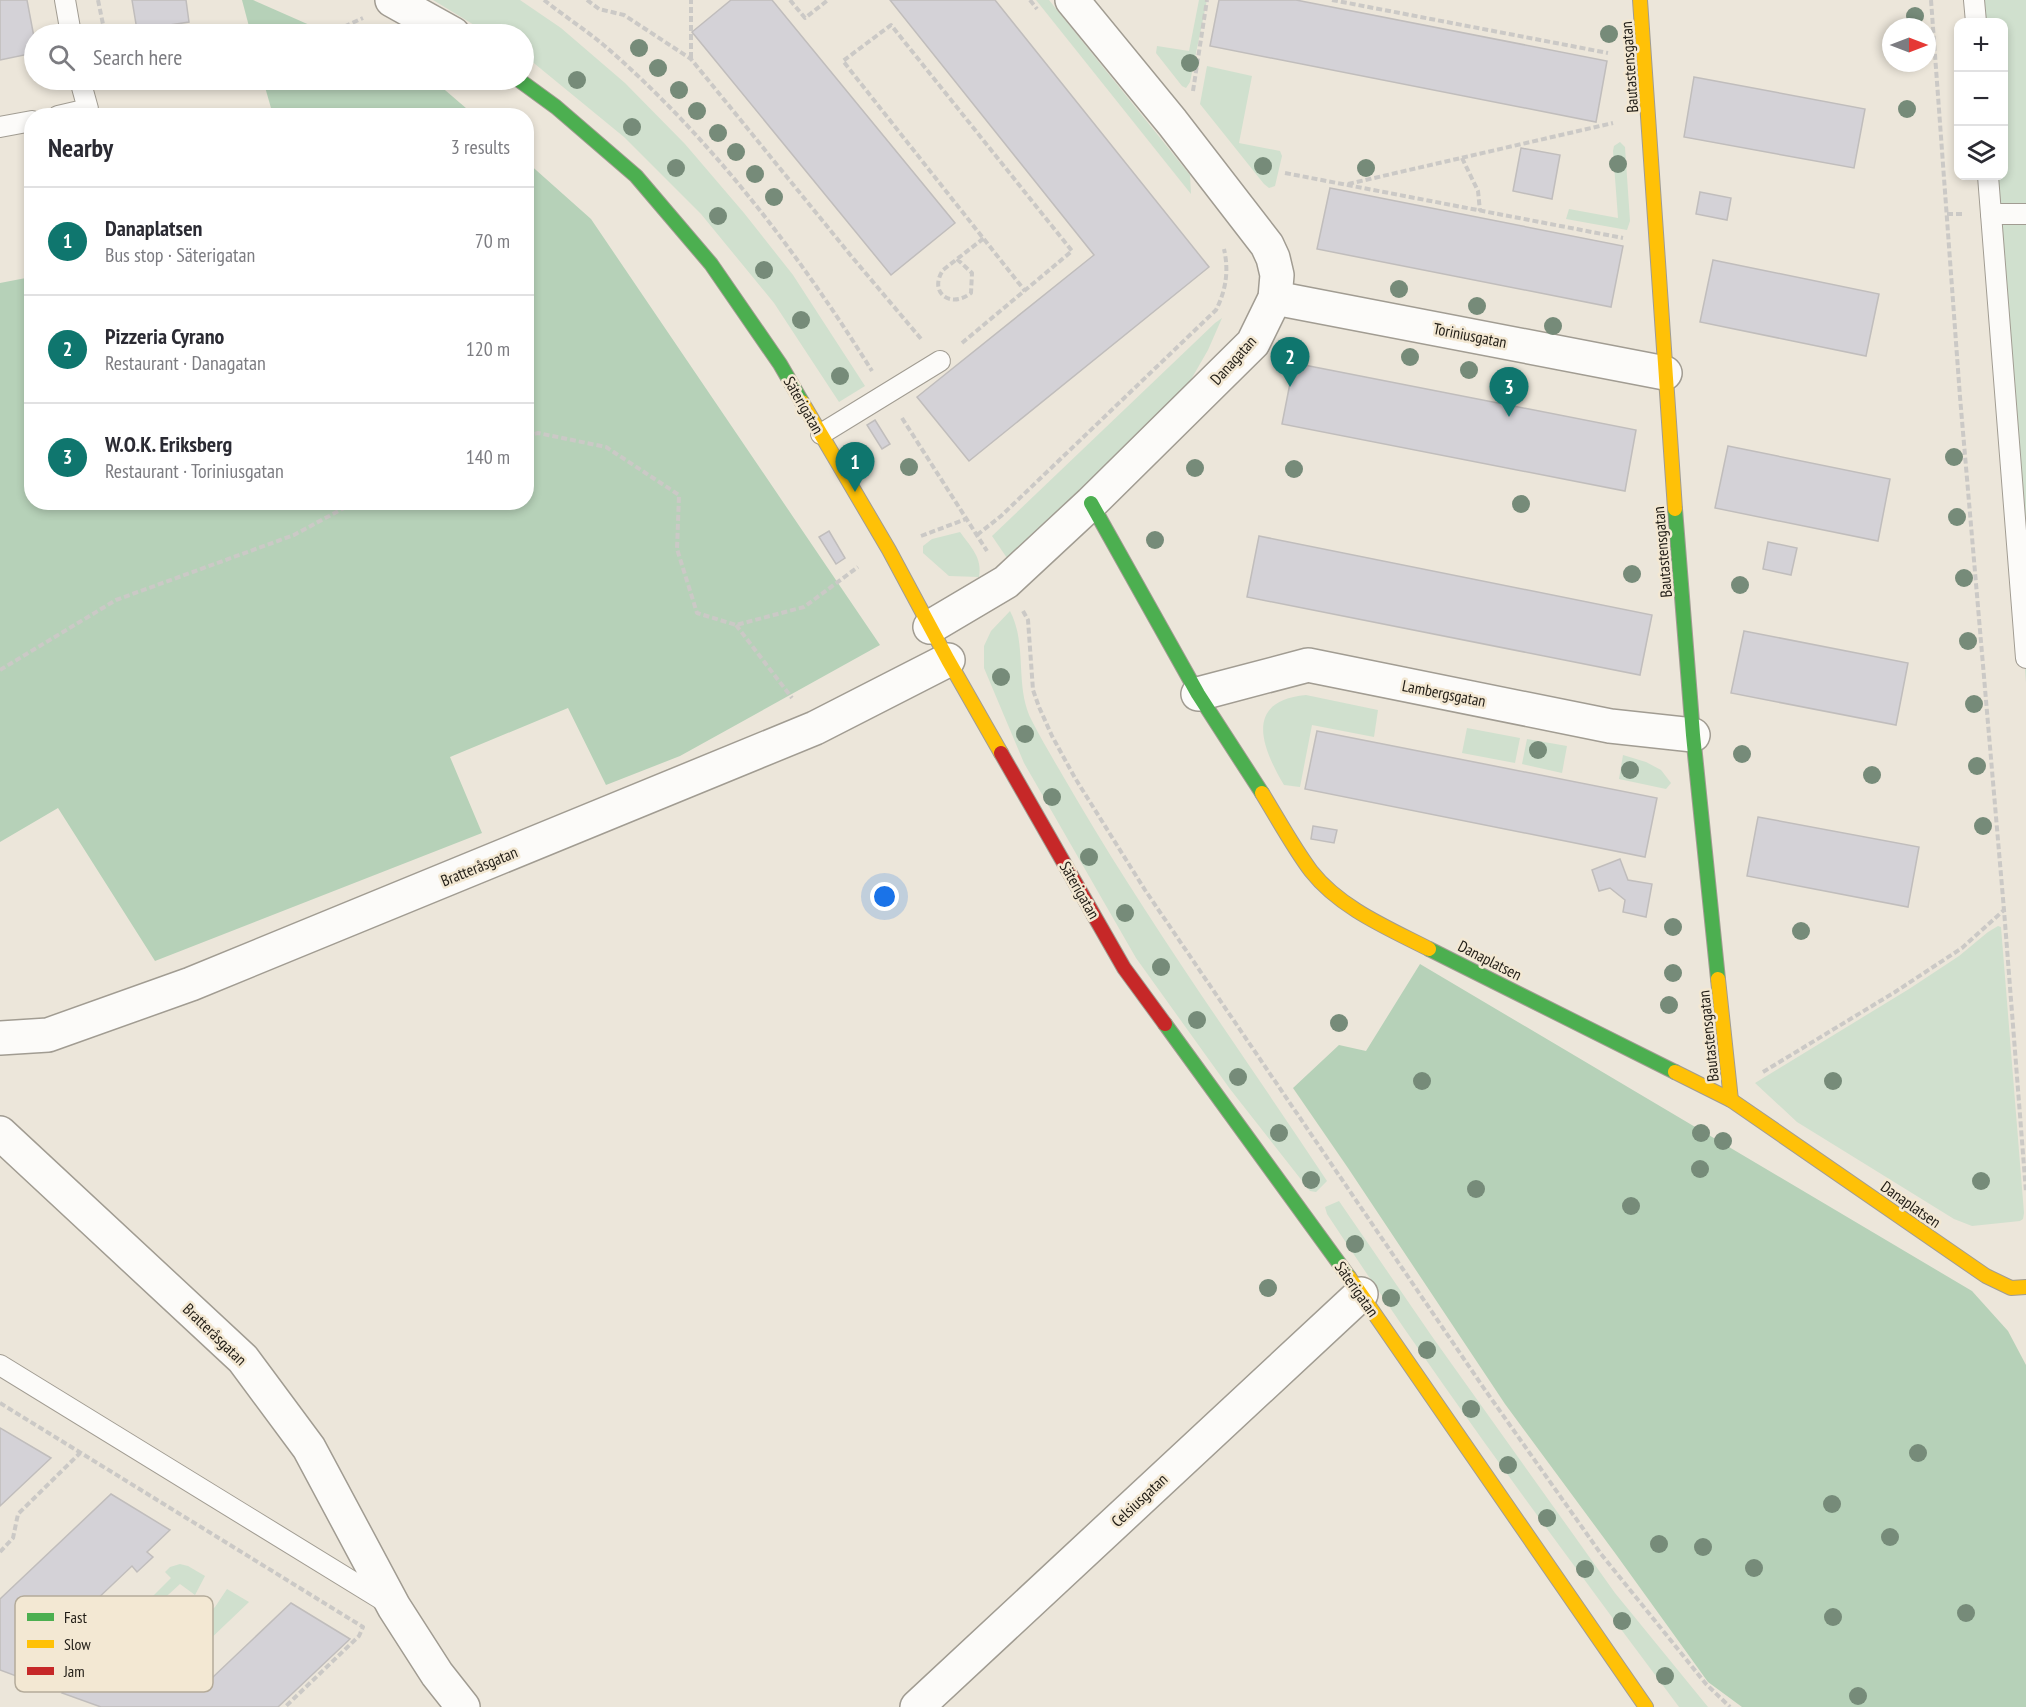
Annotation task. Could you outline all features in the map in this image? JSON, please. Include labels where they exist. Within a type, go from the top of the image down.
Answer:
[{"type":"street","points":[[392,0],[435,24]]},
{"type":"street","name":"Danagatan","points":[[930,627],[1006,582],[1091,503],[1253,343],[1275,297],[1276,275],[1273,258],[1267,245],[1173,122],[1072,0]]},
{"type":"street","name":"Bautastensgatan","points":[[1640,0],[1665,373],[1694,735],[1731,1100]]},
{"type":"street","name":"Säterigatan","points":[[533,90],[556,106],[636,176],[711,264],[780,363],[889,550],[948,660],[1124,968],[1361,1294],[1646,1707]]},
{"type":"street","name":"Toriniusgatan","points":[[1275,297],[1665,373]]},
{"type":"street","name":"Danaplatsen","points":[[1091,503],[1198,694],[1312,873],[1345,903],[1366,917],[1731,1100],[1986,1276],[2011,1288],[2026,1287]]},
{"type":"street","name":"Bratteråsgatan","points":[[0,1038],[48,1035],[191,984],[815,728],[948,660]]},
{"type":"street","name":"Lambergsgatan","points":[[1198,694],[1308,665],[1610,726],[1694,735]]},
{"type":"street","name":"Bratteråsgatan","points":[[0,1133],[243,1359],[309,1448],[394,1607],[437,1674],[463,1707]]},
{"type":"street","name":"Celsiusgatan","points":[[916,1707],[1361,1294]]},
{"type":"lane","points":[[64,0],[69,24]]},
{"type":"lane","points":[[1974,0],[1976,18]]},
{"type":"lane","points":[[83,90],[88,108]]},
{"type":"lane","points":[[0,128],[24,123]]},
{"type":"lane","points":[[1988,180],[2017,443],[2026,658]]},
{"type":"lane","points":[[1991,214],[2026,214]]},
{"type":"lane","points":[[821,434],[940,361]]},
{"type":"lane","name":"Bratteråsgatan","points":[[0,1365],[394,1607]]},
{"type":"path","points":[[98,0],[103,24]]},
{"type":"path","points":[[544,0],[606,47],[668,106],[743,189],[777,231],[831,306],[977,535],[1028,620],[1033,690],[1047,727],[1075,778],[1145,890],[1476,1377],[1594,1545],[1706,1684],[1730,1707]]},
{"type":"path","points":[[586,0],[599,9],[624,15],[691,59],[940,361],[1025,291],[1072,251],[891,25],[843,62],[1025,291]]},
{"type":"path","points":[[691,0],[691,59]]},
{"type":"path","points":[[790,0],[805,18],[828,0]]},
{"type":"path","points":[[1030,0],[1038,9]]},
{"type":"path","points":[[1173,122],[1192,99],[1207,0]]},
{"type":"path","points":[[1332,0],[1645,60]]},
{"type":"path","points":[[1930,0],[1960,397],[2026,1192]]},
{"type":"path","points":[[350,24],[363,18]]},
{"type":"path","points":[[1345,184],[1649,115]]},
{"type":"path","points":[[1462,158],[1479,191],[1480,211]]},
{"type":"path","points":[[1285,173],[1658,245]]},
{"type":"path","points":[[957,259],[972,273],[972,283],[971,292],[964,298],[954,300],[945,297],[938,285],[939,276],[943,270],[957,259],[984,238]]},
{"type":"path","points":[[977,535],[1001,516],[1216,310],[1224,295],[1227,273],[1220,240]]},
{"type":"path","points":[[534,434],[606,447],[679,495],[677,549],[697,613],[736,625],[804,607],[863,563]]},
{"type":"path","points":[[0,670],[116,600],[294,535],[340,510]]},
{"type":"path","points":[[736,625],[815,728]]},
{"type":"path","points":[[1731,1100],[1757,1076],[1895,992],[1962,948],[2004,910]]},
{"type":"path","points":[[0,1403],[363,1627],[359,1636],[285,1707]]},
{"type":"path","points":[[0,1552],[13,1538],[18,1514],[80,1453]]},
{"type":"green space","points":[[242,0],[253,0],[307,24],[248,24]]},
{"type":"green space","points":[[433,0],[520,0],[561,28],[625,83],[685,144],[744,213],[793,275],[865,386],[839,402],[774,303],[701,214],[624,137],[534,63],[534,24],[473,24]]},
{"type":"green space","points":[[1036,0],[1049,0],[1190,175],[1191,194]]},
{"type":"green space","points":[[1199,0],[1207,0],[1190,82],[1186,88],[1156,53],[1157,46],[1189,51]]},
{"type":"green space","points":[[1966,0],[2026,0],[2026,683],[2008,443],[1982,180],[2008,180],[2008,18],[1968,18]]},
{"type":"green space","points":[[1207,66],[1252,76],[1239,143],[1280,151],[1282,156],[1275,186],[1269,188],[1264,184],[1200,104]]},
{"type":"green space","points":[[266,90],[445,90],[466,108],[271,108]]},
{"type":"green space","points":[[1620,142],[1625,147],[1630,221],[1627,230],[1566,219],[1569,209],[1618,218],[1613,151],[1614,146]]},
{"type":"green space","points":[[534,168],[591,219],[880,645],[680,756],[606,785],[568,708],[450,757],[482,833],[155,961],[58,808],[0,842],[0,283],[24,278],[24,510],[534,510]]},
{"type":"green space","points":[[1222,318],[1208,350],[1185,390],[1009,561],[992,536]]},
{"type":"green space","points":[[960,532],[977,558],[979,577],[949,576],[923,553],[923,546],[932,539]]},
{"type":"green space","points":[[1010,611],[1018,638],[1023,694],[1032,721],[1106,849],[1199,992],[1327,1181],[1316,1192],[1310,1191],[1230,1089],[1136,958],[1024,763],[984,668],[984,646],[991,631]]},
{"type":"green space","points":[[1306,695],[1378,710],[1374,737],[1312,725],[1300,787],[1284,785],[1269,756],[1263,728],[1266,716],[1273,706],[1286,699]]},
{"type":"green space","points":[[1467,728],[1520,738],[1515,763],[1462,753]]},
{"type":"green space","points":[[1527,739],[1567,746],[1562,773],[1522,764]]},
{"type":"green space","points":[[1623,755],[1646,762],[1661,770],[1671,783],[1666,789],[1619,779]]},
{"type":"green space","points":[[1998,926],[2001,927],[2024,1213],[2020,1221],[1972,1226],[1954,1219],[1797,1122],[1755,1083],[1909,989],[1959,956]]},
{"type":"green space","points":[[1420,964],[1972,1291],[2008,1331],[2026,1365],[2026,1707],[1742,1707],[1708,1682],[1505,1404],[1293,1088],[1339,1045],[1366,1051]]},
{"type":"green space","points":[[1339,1201],[1431,1335],[1615,1593],[1708,1707],[1679,1707],[1455,1402],[1327,1214],[1325,1207]]},
{"type":"green space","points":[[180,1564],[188,1566],[205,1576],[195,1595],[180,1584],[167,1596],[153,1596],[171,1578],[165,1572],[170,1567]]},
{"type":"green space","points":[[227,1589],[249,1602],[213,1636],[213,1609]]},
{"type":"building","points":[[0,0],[27,0],[32,24],[24,24],[24,55],[0,60]]},
{"type":"building","points":[[132,0],[186,0],[189,22],[136,24]]},
{"type":"building","points":[[731,0],[772,0],[955,223],[891,275],[692,32]]},
{"type":"building","points":[[890,0],[995,0],[1209,267],[969,461],[917,397],[1094,255]]},
{"type":"building","points":[[1219,0],[1296,0],[1607,61],[1596,122],[1210,46]]},
{"type":"building","points":[[1694,77],[1865,109],[1854,168],[1684,137]]},
{"type":"building","points":[[1521,148],[1560,155],[1552,199],[1513,191]]},
{"type":"building","points":[[1330,188],[1623,246],[1611,307],[1317,249]]},
{"type":"building","points":[[1700,192],[1731,198],[1727,220],[1696,214]]},
{"type":"building","points":[[1713,260],[1879,294],[1866,356],[1700,322]]},
{"type":"building","points":[[1294,363],[1636,430],[1625,491],[1282,424]]},
{"type":"building","points":[[875,420],[890,444],[882,449],[867,425]]},
{"type":"building","points":[[1728,446],[1890,479],[1878,541],[1715,508]]},
{"type":"building","points":[[829,531],[845,558],[836,564],[819,537]]},
{"type":"building","points":[[1259,536],[1652,615],[1640,675],[1247,597]]},
{"type":"building","points":[[1768,542],[1797,548],[1791,575],[1763,569]]},
{"type":"building","points":[[1744,631],[1908,663],[1896,725],[1731,693]]},
{"type":"building","points":[[1317,731],[1657,798],[1645,857],[1305,789]]},
{"type":"building","points":[[1758,817],[1919,847],[1908,907],[1747,876]]},
{"type":"building","points":[[1313,826],[1337,830],[1334,843],[1311,839]]},
{"type":"building","points":[[1620,859],[1628,880],[1652,884],[1646,917],[1623,912],[1625,900],[1610,888],[1599,891],[1592,870]]},
{"type":"building","points":[[0,1428],[51,1458],[0,1506]]},
{"type":"building","points":[[111,1494],[170,1530],[147,1552],[153,1557],[137,1572],[132,1566],[100,1596],[15,1596],[15,1676],[0,1670],[0,1599]]},
{"type":"building","points":[[291,1603],[350,1639],[278,1707],[101,1707],[62,1693],[213,1692],[213,1677]]},
{"type":"traffic: fast","points":[[533,90],[556,107],[636,176],[711,264],[780,364],[802,402]]},
{"type":"traffic: fast","points":[[1091,503],[1198,694],[1262,793]]},
{"type":"traffic: fast","points":[[1675,509],[1693,735],[1718,979]]},
{"type":"traffic: fast","points":[[1429,949],[1675,1072]]},
{"type":"traffic: fast","points":[[1165,1024],[1349,1277]]},
{"type":"traffic: slow","points":[[1640,0],[1675,509]]},
{"type":"traffic: slow","points":[[802,402],[889,550],[1001,753]]},
{"type":"traffic: slow","points":[[1262,793],[1298,852],[1323,884],[1336,896],[1366,916],[1429,949]]},
{"type":"traffic: slow","points":[[1718,979],[1731,1100]]},
{"type":"traffic: slow","points":[[1675,1072],[1731,1100],[1986,1276],[2011,1288],[2026,1287]]},
{"type":"traffic: slow","points":[[1349,1277],[1646,1707]]},
{"type":"traffic: jam","points":[[1001,753],[1124,968],[1165,1024]]},
{"type":"place","name":"Pizzeria Cyrano","points":[[1290,387]]},
{"type":"place","name":"W.O.K. Eriksberg","points":[[1509,417]]},
{"type":"place","name":"Danaplatsen","points":[[855,492]]}]
